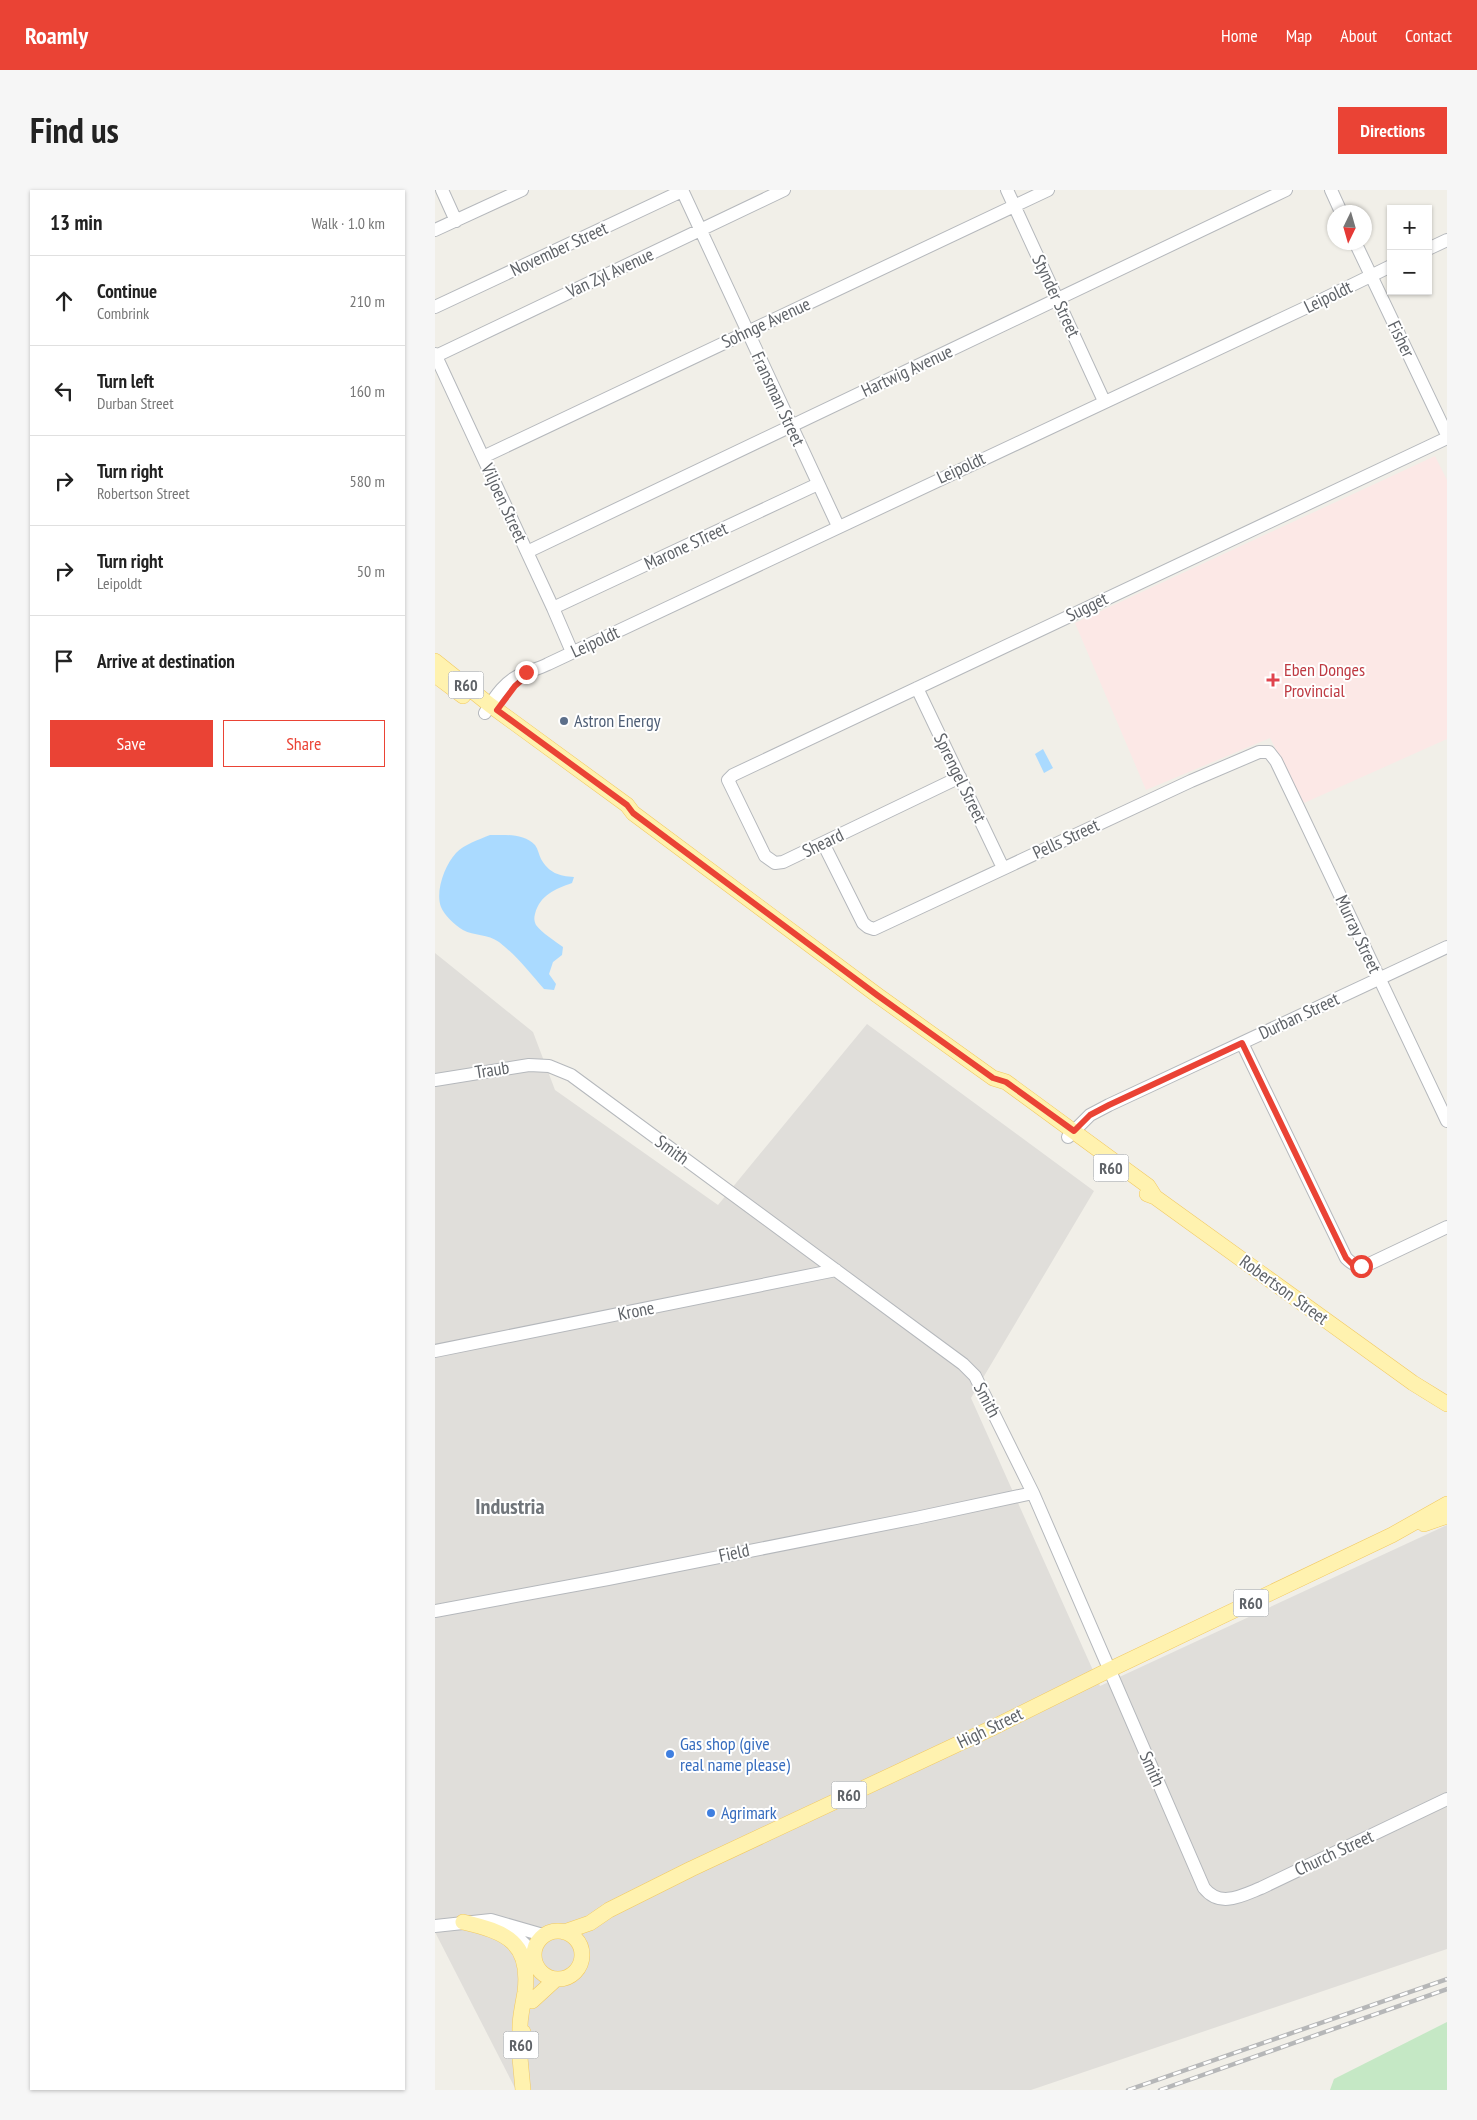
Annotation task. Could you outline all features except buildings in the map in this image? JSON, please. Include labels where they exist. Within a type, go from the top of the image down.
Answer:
[{"type":"main road","name":"Robertson Street","points":[[435,661],[491,711]]},
{"type":"main road","name":"Robertson Street","points":[[435,675],[491,711],[627,805],[633,813],[877,995],[993,1078],[1006,1082],[1071,1134],[1148,1186],[1155,1197],[1413,1383],[1447,1404]]},
{"type":"main road","name":"Robertson Street","points":[[1413,1383],[1447,1414]]},
{"type":"main road","name":"High Street","points":[[543,1935],[556,1931],[564,1932],[590,1922],[691,1869],[992,1728],[1392,1535],[1447,1504]]},
{"type":"main road","name":"High Street","points":[[1392,1535],[1447,1516]]},
{"type":"main road","points":[[463,1922],[499,1932],[509,1938],[518,1949],[525,1963],[525,1982],[520,2021],[521,2042]]},
{"type":"main road","points":[[579,1945],[590,1922]]},
{"type":"main road","points":[[532,2001],[556,1979],[568,1976],[579,1965],[581,1957],[579,1945],[574,1938],[564,1932]]},
{"type":"main road","points":[[534,1953],[536,1945],[543,1935]]},
{"type":"main road","name":"R60","points":[[523,2090],[521,2042],[539,1969],[534,1953]]},
{"type":"main road","points":[[539,1969],[544,1974],[556,1979]]},
{"type":"street","points":[[442,190],[457,221]]},
{"type":"street","points":[[435,230],[522,190]]},
{"type":"street","name":"Fransman Street","points":[[682,190],[838,526]]},
{"type":"street","name":"November Street","points":[[435,307],[682,190]]},
{"type":"street","name":"Van Zyl Avenue","points":[[435,355],[784,190]]},
{"type":"street","name":"Stynder Street","points":[[1007,190],[1104,401]]},
{"type":"street","name":"Sohnge Avenue","points":[[483,457],[1049,190]]},
{"type":"street","name":"Hartwig Avenue","points":[[527,552],[1286,190]]},
{"type":"street","points":[[1331,190],[1338,205]]},
{"type":"street","points":[[1432,246],[1447,240]]},
{"type":"street","name":"Fisher","points":[[1359,250],[1447,436]]},
{"type":"street","name":"Leipoldt","points":[[491,711],[531,672],[1387,268]]},
{"type":"street","name":"Viljoen Street","points":[[435,355],[572,652]]},
{"type":"street","name":"Sugget","points":[[728,778],[1447,436]]},
{"type":"street","name":"Marone STreet","points":[[553,608],[818,484]]},
{"type":"street","name":"Sprengel Street","points":[[917,688],[1003,868]]},
{"type":"street","name":"Pells Street","points":[[823,843],[863,922],[868,928],[876,928],[1191,781],[1265,751]]},
{"type":"street","name":"Murray Street","points":[[1265,751],[1271,754],[1277,761],[1447,1121]]},
{"type":"street","name":"Sheard","points":[[728,778],[761,848],[770,861],[775,863],[783,862],[960,777]]},
{"type":"street","name":"Durban Street","points":[[1071,1134],[1090,1115],[1109,1105],[1447,946]]},
{"type":"street","points":[[1242,1043],[1346,1258],[1356,1266],[1367,1265],[1447,1227]]},
{"type":"street","name":"Traub","points":[[435,1080],[513,1066],[549,1066]]},
{"type":"street","name":"Smith","points":[[549,1066],[571,1076],[963,1364],[975,1376],[1033,1492],[1204,1888],[1213,1898],[1219,1899]]},
{"type":"street","name":"Krone","points":[[435,1351],[836,1270]]},
{"type":"street","name":"Field","points":[[435,1611],[916,1518],[1033,1492]]},
{"type":"street","name":"Church Street","points":[[1219,1899],[1234,1898],[1261,1888],[1447,1800]]},
{"type":"street","points":[[435,1926],[485,1920],[503,1923],[543,1935]]},
{"type":"street","points":[[503,1923],[534,1953]]},
{"type":"shaded area","name":"Eben Donges Provincial","points":[[1435,456],[1447,480],[1447,739],[1304,803],[1270,738],[1146,790],[1075,623]]},
{"type":"shaded area","points":[[435,953],[533,1032],[555,1090],[718,1205],[867,1024],[1094,1191],[971,1398],[1100,1686],[1447,1525],[1447,1949],[1031,2090],[516,2090],[435,1932]]},
{"type":"green space","points":[[1447,2022],[1447,2090],[1330,2090],[1334,2079]]},
{"type":"water","points":[[1043,749],[1053,768],[1044,773],[1035,754]]},
{"type":"water","points":[[490,835],[525,838],[535,845],[547,868],[559,875],[574,877],[572,883],[554,890],[544,897],[537,907],[534,919],[536,925],[545,934],[563,947],[562,955],[553,962],[549,974],[556,984],[554,990],[544,989],[499,942],[463,930],[450,920],[441,907],[439,901],[440,886],[452,858],[463,847]]},
{"type":"railway","points":[[1128,2090],[1447,1979]]},
{"type":"railway","points":[[1160,2090],[1447,1989]]},
{"type":"place","name":"Eben Donges Provincial","points":[[1273,680]]},
{"type":"place","name":"Astron Energy","points":[[564,721]]},
{"type":"place","name":"Gas shop (give real name please)","points":[[670,1754]]},
{"type":"place","name":"Agrimark","points":[[711,1813]]},
{"type":"district","name":"Industria","points":[[510,1506]]},
{"type":"route","points":[[526,672],[531,672],[515,686],[497,710],[627,805],[633,813],[877,995],[993,1078],[1006,1082],[1074,1131],[1090,1115],[1099,1110],[1242,1043],[1346,1258],[1352,1264],[1361,1266]]}]
